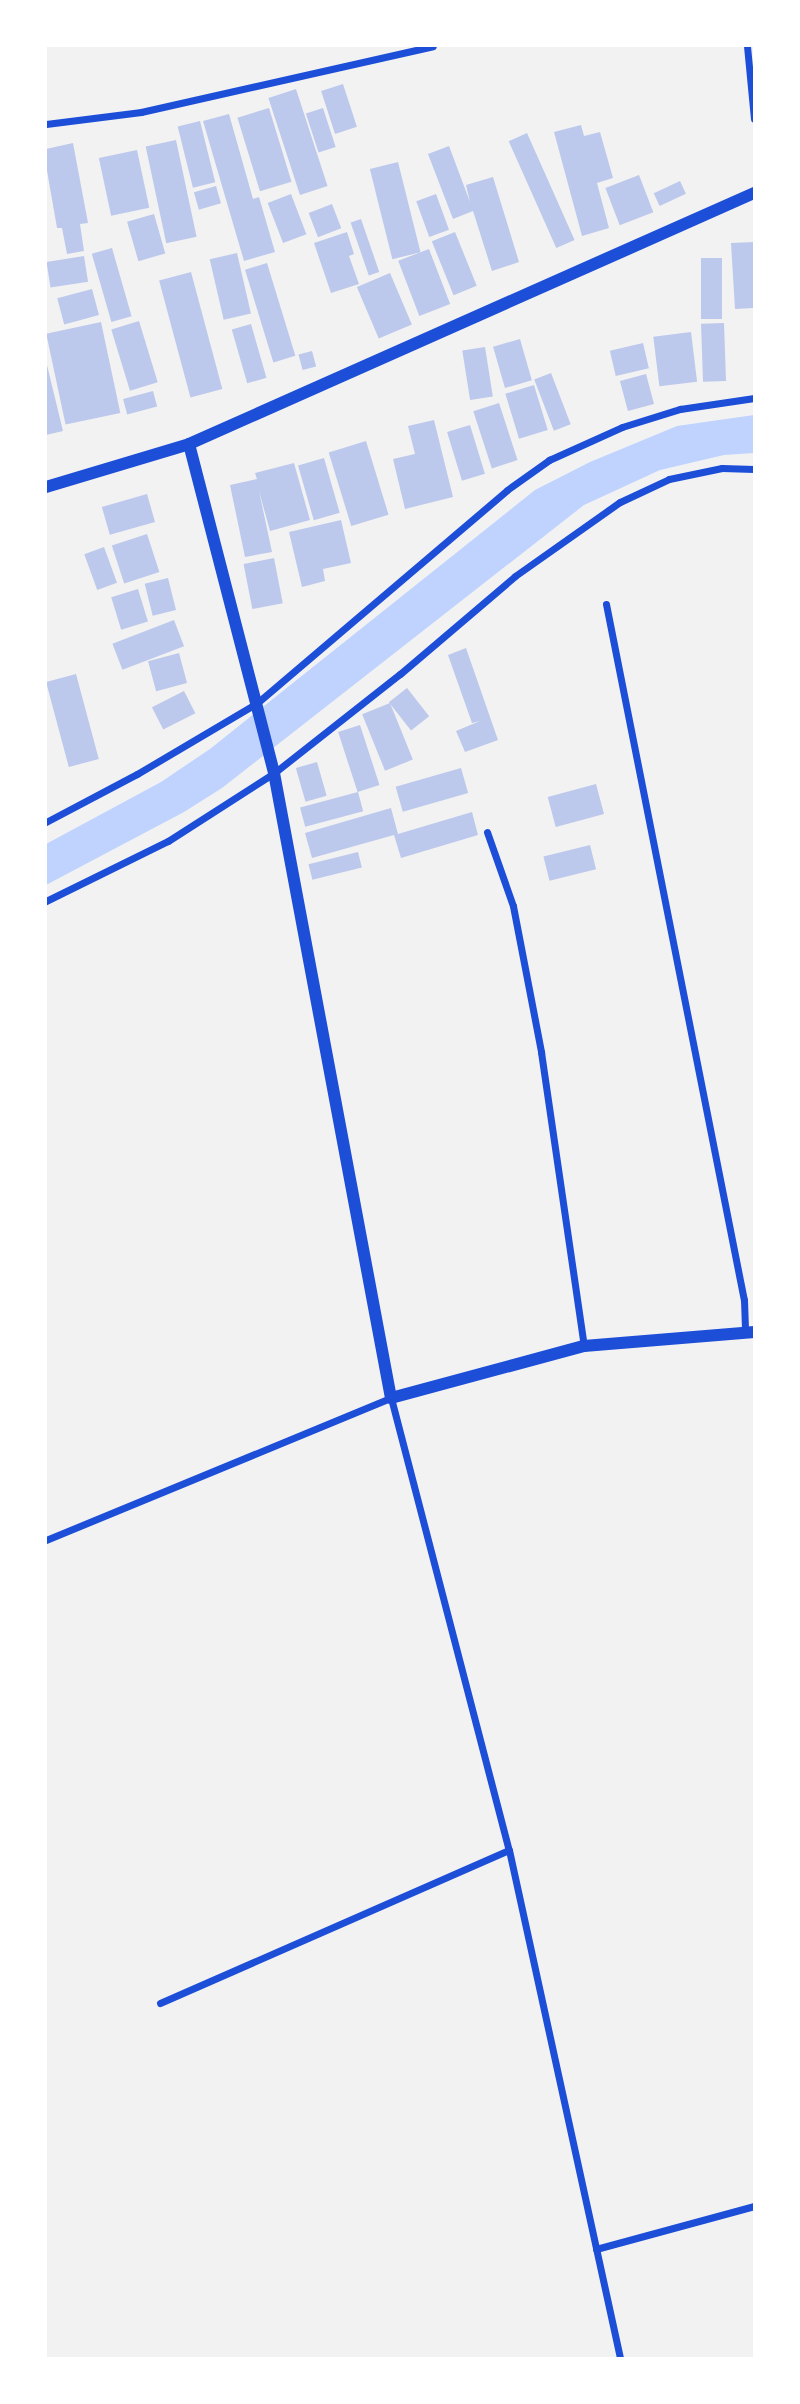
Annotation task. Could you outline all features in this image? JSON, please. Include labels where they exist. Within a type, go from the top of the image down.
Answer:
[{"type":"street","points":[[46,124],[141,112],[433,46]]},
{"type":"street","points":[[747,46],[754,119]]},
{"type":"street","points":[[46,487],[189,444],[754,193]]},
{"type":"street","points":[[46,822],[258,706],[508,490],[549,460],[622,427],[669,413],[754,398]]},
{"type":"street","points":[[189,444],[273,768],[391,1398],[509,1850],[620,2358]]},
{"type":"street","points":[[46,901],[168,841],[400,674],[515,576],[620,502],[669,479],[722,468],[754,470]]},
{"type":"street","points":[[46,1540],[391,1398],[584,1346],[750,1332],[606,604]]},
{"type":"street","points":[[487,832],[513,906],[541,1052],[584,1346]]},
{"type":"street","points":[[160,2003],[509,1850]]},
{"type":"street","points":[[596,2249],[754,2206]]},
{"type":"water","points":[[754,415],[754,453],[724,455],[660,470],[584,505],[222,788],[184,812],[46,885],[46,844],[161,782],[210,749],[535,490],[590,462],[677,426]]},
{"type":"building","points":[[343,84],[357,127],[335,134],[321,91]]},
{"type":"building","points":[[296,89],[328,186],[300,195],[268,98]]},
{"type":"building","points":[[269,108],[292,182],[260,191],[237,118]]},
{"type":"building","points":[[323,108],[336,147],[319,153],[306,114]]},
{"type":"building","points":[[229,114],[253,199],[259,197],[275,252],[244,261],[203,121]]},
{"type":"building","points":[[200,121],[215,182],[193,188],[178,127]]},
{"type":"building","points":[[581,125],[584,136],[600,132],[613,178],[597,183],[609,228],[582,236],[554,132]]},
{"type":"building","points":[[527,133],[575,240],[556,248],[509,141]]},
{"type":"building","points":[[176,140],[197,237],[166,243],[146,146]]},
{"type":"building","points":[[73,143],[88,223],[80,224],[84,251],[67,254],[62,228],[57,228],[46,165],[46,149]]},
{"type":"building","points":[[449,146],[470,202],[466,185],[493,177],[519,262],[492,271],[473,211],[453,219],[428,154]]},
{"type":"building","points":[[137,150],[149,208],[111,216],[99,158]]},
{"type":"building","points":[[398,162],[420,252],[392,259],[370,169]]},
{"type":"building","points":[[639,175],[653,212],[620,225],[605,188]]},
{"type":"building","points":[[680,181],[686,194],[660,206],[654,193]]},
{"type":"building","points":[[216,186],[221,203],[199,210],[194,192]]},
{"type":"building","points":[[291,194],[306,234],[283,243],[268,203]]},
{"type":"building","points":[[436,194],[449,230],[429,237],[416,201]]},
{"type":"building","points":[[332,204],[341,228],[318,237],[309,213]]},
{"type":"building","points":[[154,214],[165,253],[138,261],[127,222]]},
{"type":"building","points":[[361,219],[379,272],[369,276],[351,223]]},
{"type":"building","points":[[347,232],[354,254],[349,256],[359,284],[331,293],[314,243]]},
{"type":"building","points":[[455,232],[477,286],[454,295],[432,241]]},
{"type":"building","points":[[754,242],[754,308],[735,309],[731,243]]},
{"type":"building","points":[[112,248],[132,316],[111,322],[92,254]]},
{"type":"building","points":[[429,249],[450,304],[419,316],[398,261]]},
{"type":"building","points":[[237,253],[251,313],[224,320],[210,259]]},
{"type":"building","points":[[84,256],[88,282],[51,288],[46,262]]},
{"type":"building","points":[[701,258],[722,258],[722,319],[701,319]]},
{"type":"building","points":[[267,263],[295,356],[273,362],[245,270]]},
{"type":"building","points":[[191,272],[222,389],[190,397],[159,281]]},
{"type":"building","points":[[390,273],[412,325],[379,339],[357,287]]},
{"type":"building","points":[[92,289],[99,315],[64,324],[57,298]]},
{"type":"building","points":[[139,321],[158,382],[130,391],[111,329]]},
{"type":"building","points":[[101,322],[120,413],[66,425],[46,334]]},
{"type":"building","points":[[724,323],[726,381],[703,382],[701,324]]},
{"type":"building","points":[[251,324],[266,378],[247,383],[232,330]]},
{"type":"building","points":[[691,332],[697,382],[659,386],[653,337]]},
{"type":"building","points":[[520,339],[532,380],[505,388],[493,347]]},
{"type":"building","points":[[643,343],[649,368],[616,376],[610,351]]},
{"type":"building","points":[[485,347],[493,396],[470,400],[462,351]]},
{"type":"building","points":[[312,351],[316,366],[303,370],[298,355]]},
{"type":"building","points":[[46,361],[63,431],[46,435]]},
{"type":"building","points":[[551,373],[571,424],[554,431],[534,379]]},
{"type":"building","points":[[646,374],[654,404],[628,411],[620,381]]},
{"type":"building","points":[[534,385],[548,430],[519,439],[505,394]]},
{"type":"building","points":[[153,391],[157,406],[127,414],[123,399]]},
{"type":"building","points":[[499,403],[518,460],[492,468],[473,411]]},
{"type":"building","points":[[434,420],[453,497],[405,509],[393,459],[415,454],[408,426]]},
{"type":"building","points":[[470,425],[485,474],[462,481],[447,432]]},
{"type":"building","points":[[366,441],[389,515],[351,526],[329,452]]},
{"type":"building","points":[[324,458],[340,513],[314,520],[298,465]]},
{"type":"building","points":[[294,463],[310,520],[270,531],[259,491],[272,552],[245,557],[230,485],[257,479],[255,473]]},
{"type":"building","points":[[147,494],[155,522],[110,535],[102,507]]},
{"type":"building","points":[[341,520],[351,563],[323,569],[325,581],[302,587],[289,532]]},
{"type":"building","points":[[147,534],[159,572],[124,583],[112,545]]},
{"type":"building","points":[[104,547],[117,583],[97,590],[84,554]]},
{"type":"building","points":[[274,558],[283,603],[252,609],[244,564]]},
{"type":"building","points":[[168,578],[176,610],[153,616],[145,584]]},
{"type":"building","points":[[138,589],[148,622],[121,630],[111,597]]},
{"type":"building","points":[[174,620],[184,646],[122,670],[112,644]]},
{"type":"building","points":[[466,648],[498,740],[465,752],[456,731],[480,721],[472,723],[448,655]]},
{"type":"building","points":[[179,653],[187,683],[156,691],[148,661]]},
{"type":"building","points":[[76,674],[99,759],[69,767],[46,682]]},
{"type":"building","points":[[407,688],[429,716],[411,731],[389,702]]},
{"type":"building","points":[[184,691],[195,713],[163,730],[152,707]]},
{"type":"building","points":[[390,703],[413,760],[385,771],[362,714]]},
{"type":"building","points":[[360,725],[379,785],[358,792],[338,732]]},
{"type":"building","points":[[317,762],[327,796],[305,802],[296,768]]},
{"type":"building","points":[[461,768],[468,793],[403,812],[396,787]]},
{"type":"building","points":[[596,784],[604,814],[556,827],[548,797]]},
{"type":"building","points":[[358,792],[363,811],[305,827],[300,808]]},
{"type":"building","points":[[391,808],[398,834],[472,812],[478,835],[401,858],[394,835],[312,858],[305,833]]},
{"type":"building","points":[[590,845],[596,869],[549,881],[543,857]]},
{"type":"building","points":[[358,852],[362,868],[312,880],[309,864]]}]
